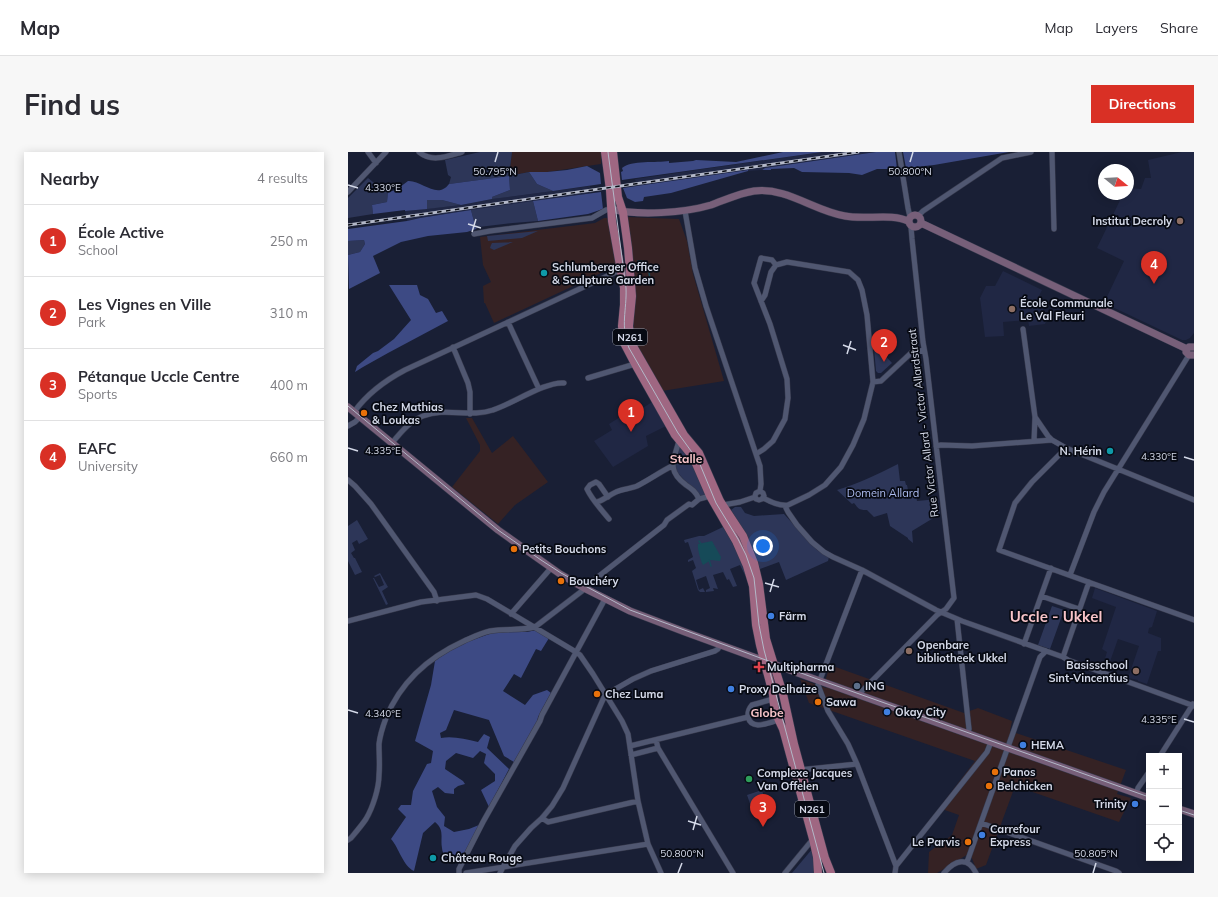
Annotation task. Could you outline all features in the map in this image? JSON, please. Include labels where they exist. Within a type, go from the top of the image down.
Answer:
[{"type":"main road","name":"N261","points":[[605,152],[610,190],[628,248],[629,276],[632,296],[628,326],[630,336],[633,346],[684,435],[699,453],[723,505],[742,536],[754,563],[759,584],[766,639],[782,694],[817,857],[818,873]]},
{"type":"main road","name":"N261","points":[[613,152],[618,197],[617,210],[620,272],[624,297],[622,326],[623,338],[627,350],[679,441],[693,457],[710,496],[736,541],[750,575],[753,586],[756,625],[778,720],[783,729],[798,770],[830,873]]},
{"type":"main road","points":[[617,210],[655,212],[685,211],[754,191],[766,191],[785,194],[817,208],[855,218],[921,219],[921,223],[1192,349]]},
{"type":"main road","points":[[351,409],[490,525],[551,568],[584,588],[606,599],[633,612],[720,645],[1146,797]]},
{"type":"main road","points":[[1182,810],[1194,814]]},
{"type":"street","points":[[368,152],[376,162]]},
{"type":"street","points":[[348,192],[386,152]]},
{"type":"street","points":[[419,152],[427,157],[435,158],[462,152]]},
{"type":"street","name":"Rue Victor Allard - Victor Allardstraat","points":[[860,695],[862,690],[941,612],[946,609],[954,598],[924,350],[912,239],[912,220],[908,208],[899,152]]},
{"type":"street","points":[[912,220],[1002,158],[1031,152]]},
{"type":"street","points":[[1052,152],[1054,229]]},
{"type":"street","points":[[474,234],[592,218],[606,210],[617,210]]},
{"type":"street","points":[[685,211],[695,268],[706,306],[760,466],[761,484],[760,491],[756,493],[756,498]]},
{"type":"street","points":[[756,454],[773,441],[785,419],[788,398],[787,379],[754,283],[761,258],[772,260],[776,265]]},
{"type":"street","points":[[760,491],[763,493],[764,498],[773,503],[785,506],[809,495],[825,485],[841,467],[853,446],[864,419],[873,382],[867,315],[862,290],[858,280],[849,272],[787,262],[776,265],[771,272],[765,295],[761,301]]},
{"type":"street","points":[[351,409],[394,376],[454,347],[616,272],[622,271],[629,276]]},
{"type":"street","points":[[508,322],[539,389]]},
{"type":"street","points":[[1023,329],[1035,417],[1034,441]]},
{"type":"street","points":[[454,347],[469,387],[470,414]]},
{"type":"street","points":[[1070,575],[1094,512],[1118,468],[1192,349]]},
{"type":"street","points":[[873,382],[881,381],[911,353],[924,350]]},
{"type":"street","points":[[588,378],[635,364]]},
{"type":"street","points":[[392,443],[411,422],[425,415],[444,412],[470,414],[485,413],[539,389],[559,382],[564,383]]},
{"type":"street","points":[[348,426],[360,417]]},
{"type":"street","points":[[1035,417],[1048,436],[1066,448],[1194,500]]},
{"type":"street","points":[[936,446],[972,446],[1052,440]]},
{"type":"street","points":[[679,441],[672,466],[676,476],[695,491],[699,499]]},
{"type":"street","points":[[1066,448],[1032,482],[1015,503],[999,550],[1194,620]]},
{"type":"street","points":[[597,502],[622,490],[636,486],[672,466]]},
{"type":"street","points":[[349,482],[355,486],[371,504],[434,592],[437,600]]},
{"type":"street","points":[[608,497],[600,484],[596,482],[590,485],[586,490],[609,519]]},
{"type":"street","points":[[348,840],[366,818],[376,796],[379,776],[379,743],[382,728],[399,693],[411,677],[431,660],[453,646],[476,635],[490,631],[506,629],[526,630],[535,627],[582,591],[688,504],[692,505],[699,499],[710,496]]},
{"type":"street","points":[[723,505],[756,498],[759,500],[764,498]]},
{"type":"street","points":[[785,506],[797,525],[818,548],[941,612],[1024,644],[1193,705],[1162,753]]},
{"type":"street","points":[[511,614],[551,568]]},
{"type":"street","points":[[1024,644],[1051,568]]},
{"type":"street","points":[[862,570],[818,685],[828,711],[848,744],[857,764],[896,866],[895,873]]},
{"type":"street","points":[[1063,657],[1089,582]]},
{"type":"street","points":[[348,621],[421,602],[476,595],[481,596],[580,654],[622,721],[628,734],[638,801],[648,844],[661,873]]},
{"type":"street","points":[[1041,596],[1079,609]]},
{"type":"street","points":[[459,873],[459,869],[483,822],[606,599]]},
{"type":"street","points":[[957,619],[969,729],[968,734]]},
{"type":"street","points":[[500,873],[515,846],[530,828],[542,818],[552,806],[563,788],[606,695],[632,679],[650,671],[715,651],[720,645]]},
{"type":"street","points":[[967,862],[1040,657],[1039,649]]},
{"type":"street","points":[[1040,657],[1046,652]]},
{"type":"street","points":[[773,699],[752,705],[748,712],[748,717],[753,724],[759,725],[778,720]]},
{"type":"street","points":[[630,746],[748,717]]},
{"type":"street","points":[[656,740],[658,748],[733,873]]},
{"type":"street","points":[[896,866],[987,752],[991,742]]},
{"type":"street","points":[[631,755],[658,748]]},
{"type":"street","points":[[798,770],[857,764]]},
{"type":"street","points":[[1136,794],[1138,788],[1146,776]]},
{"type":"street","points":[[542,818],[548,822],[638,801]]},
{"type":"street","points":[[982,823],[1120,873]]},
{"type":"street","points":[[785,873],[813,839]]},
{"type":"street","points":[[466,873],[648,844]]},
{"type":"street","points":[[944,873],[950,867],[962,862],[967,862],[971,865],[976,873]]},
{"type":"shaded area","points":[[512,152],[601,152],[601,164],[547,172],[529,172],[509,176]]},
{"type":"shaded area","points":[[783,152],[822,152],[622,180],[622,168],[631,164],[669,161],[669,163],[696,160],[736,162]]},
{"type":"shaded area","points":[[822,152],[876,152],[765,168],[762,170],[747,170],[637,186],[635,179]]},
{"type":"shaded area","points":[[876,152],[895,152],[897,169],[877,169],[862,175],[849,173],[802,172],[794,168],[762,170],[765,168]]},
{"type":"shaded area","points":[[903,152],[1009,152],[934,165],[906,168]]},
{"type":"shaded area","points":[[1182,152],[1194,152],[1194,333],[1186,340],[1182,340],[1104,303],[1124,261],[1097,248],[1120,200],[1134,200],[1134,188],[1141,189],[1145,178],[1151,178],[1148,160]]},
{"type":"shaded area","points":[[587,166],[600,173],[601,184],[553,191],[537,184],[529,172],[567,170]]},
{"type":"shaded area","points":[[748,170],[671,193],[644,197],[643,201],[635,202],[627,198],[623,188]]},
{"type":"shaded area","points":[[509,176],[510,190],[492,197],[492,199],[461,205],[442,200],[427,200],[427,209],[373,214],[372,205],[387,202],[388,192],[396,190],[408,181],[419,183],[434,190],[440,190],[449,184]]},
{"type":"shaded area","points":[[590,186],[591,193],[407,221],[405,211],[461,205],[492,199]]},
{"type":"shaded area","points":[[601,192],[603,209],[588,214],[538,221],[533,201]]},
{"type":"shaded area","points":[[471,210],[476,229],[467,232],[428,236],[401,242],[373,256],[380,273],[349,289],[348,255],[360,252],[365,244],[364,240],[348,241],[348,229]]},
{"type":"shaded area","points":[[627,217],[679,219],[687,241],[693,274],[724,381],[662,391],[642,357],[633,335],[635,301],[633,265]]},
{"type":"shaded area","name":"Schlumberger Office & Sculpture Garden","points":[[604,218],[608,218],[616,266],[494,323],[484,303],[483,286],[491,282],[483,265],[480,237],[595,223]]},
{"type":"shaded area","name":"École Communale Le Val Fleuri","points":[[1003,271],[1042,290],[1037,300],[1048,317],[1045,324],[1029,326],[1028,320],[1003,322],[1004,336],[985,337],[980,298],[986,286],[995,286]]},
{"type":"shaded area","points":[[389,285],[417,285],[420,295],[428,299],[436,313],[442,311],[448,321],[355,372],[357,366],[394,339],[411,320]]},
{"type":"shaded area","points":[[652,402],[666,426],[646,436],[648,446],[613,467],[594,441],[612,430],[609,424],[628,412],[632,417],[632,415]]},
{"type":"shaded area","points":[[466,418],[472,418],[492,453],[513,436],[548,482],[515,505],[498,524],[452,487],[480,451],[480,445]]},
{"type":"shaded area","points":[[712,541],[721,557],[720,561],[711,560],[703,565],[699,555],[698,544]]},
{"type":"shaded area","points":[[1095,588],[1157,611],[1152,627],[1149,628],[1148,633],[1161,638],[1161,651],[1158,651],[1147,684],[1128,678],[1139,646],[1118,639],[1107,670],[1102,668],[1107,652],[1102,649],[1116,607],[1092,598]]},
{"type":"shaded area","points":[[536,630],[549,638],[541,651],[536,649],[521,678],[514,674],[503,691],[525,705],[533,695],[547,690],[551,693],[538,717],[537,723],[514,762],[504,756],[489,720],[454,710],[446,730],[440,733],[441,738],[446,737],[478,742],[484,734],[490,737],[487,748],[509,769],[489,807],[481,790],[495,781],[495,774],[484,763],[486,754],[480,751],[473,758],[456,753],[446,761],[445,769],[465,784],[454,789],[454,794],[445,793],[438,787],[432,791],[437,807],[445,817],[444,826],[454,832],[479,825],[459,864],[446,858],[442,849],[441,831],[435,822],[423,833],[414,871],[410,869],[391,839],[406,817],[398,809],[401,805],[411,805],[413,791],[427,764],[431,763],[433,751],[415,741],[431,685],[435,661],[440,655],[461,644],[492,633],[508,631],[527,632]]},
{"type":"shaded area","points":[[830,665],[964,713],[978,708],[1012,721],[1010,731],[1126,770],[1117,794],[1131,798],[1119,822],[1015,786],[986,865],[976,869],[970,853],[937,873],[928,873],[929,852],[952,835],[959,815],[939,808],[975,761],[809,703],[800,679],[826,688],[826,678]]},
{"type":"green space","points":[[480,152],[512,152],[509,176],[449,184],[451,177],[448,175],[445,160]]},
{"type":"green space","points":[[529,172],[537,184],[553,191],[492,199],[492,197],[510,190],[509,176]]},
{"type":"green space","points":[[368,178],[383,190],[388,192],[387,202],[372,205],[373,214],[348,218],[348,198]]},
{"type":"green space","points":[[427,200],[442,200],[461,205],[427,209]]},
{"type":"green space","points":[[533,201],[538,221],[479,227],[476,229],[471,210]]},
{"type":"green space","points":[[538,231],[522,238],[488,241],[487,236]]},
{"type":"green space","points":[[364,240],[365,244],[360,252],[348,255],[348,241]]},
{"type":"green space","points":[[513,242],[494,250],[490,248],[492,243]]},
{"type":"green space","points":[[874,348],[878,348],[892,363],[881,373],[876,371]]},
{"type":"green space","points":[[679,446],[692,458],[705,495],[700,496],[696,490],[677,472],[675,464]]},
{"type":"green space","name":"Domein Allard","points":[[898,464],[900,481],[905,481],[909,495],[916,494],[917,501],[938,499],[940,514],[912,531],[913,543],[890,526],[887,513],[874,517],[867,510],[858,508],[854,503],[852,504],[837,490],[860,482]]},
{"type":"green space","points":[[735,507],[741,507],[745,513],[754,516],[784,514],[817,550],[829,557],[828,561],[786,580],[779,562],[760,569],[751,546],[731,510]]},
{"type":"green space","points":[[357,520],[368,539],[359,544],[357,540],[352,543],[355,550],[351,553],[362,572],[355,575],[348,561],[348,526]]},
{"type":"green space","points":[[723,527],[737,552],[747,579],[740,565],[730,569],[737,586],[733,587],[723,572],[713,575],[718,589],[713,588],[714,591],[706,592],[706,590],[710,588],[706,576],[696,580],[699,590],[703,588],[705,592],[700,592],[698,590],[692,571],[696,568],[693,560],[688,562],[688,560],[693,557],[688,542],[685,543],[684,540],[704,536]]},
{"type":"green space","points":[[380,573],[388,587],[382,591],[388,604],[386,605],[373,578],[379,587],[384,585],[380,575],[374,576]]},
{"type":"green space","points":[[1052,606],[1064,610],[1050,649],[1038,645]]},
{"type":"green space","points":[[762,790],[768,811],[754,815],[747,795]]},
{"type":"green space","points":[[813,848],[816,873],[792,873]]},
{"type":"waterway","points":[[638,261],[641,261],[641,263]]},
{"type":"waterway","points":[[641,265],[642,271],[649,270]]},
{"type":"waterway","points":[[649,273],[650,278]]},
{"type":"waterway","points":[[709,560],[711,566]]},
{"type":"tram line","points":[[608,152],[626,288],[624,325],[626,340],[629,348],[678,433],[699,462],[716,503],[746,555],[754,578],[759,625],[764,650],[824,873]]},
{"type":"tram line","points":[[348,406],[498,530],[561,573],[630,610],[820,680],[1146,796]]},
{"type":"tram line","points":[[1182,811],[1194,815]]},
{"type":"railway","points":[[348,225],[858,152]]},
{"type":"place","name":"Institut Decroly","points":[[1180,221]]},
{"type":"place","name":"Schlumberger Office & Sculpture Garden","points":[[544,273]]},
{"type":"place","name":"EAFC","points":[[1154,284]]},
{"type":"place","name":"École Communale Le Val Fleuri","points":[[1012,309]]},
{"type":"place","name":"Les Vignes en Ville","points":[[884,362]]},
{"type":"place","name":"Chez Mathias & Loukas","points":[[364,413]]},
{"type":"place","name":"École Active","points":[[631,432]]},
{"type":"place","name":"N. Hérin","points":[[1110,451]]},
{"type":"place","name":"Petits Bouchons","points":[[514,549]]},
{"type":"place","name":"Bouchéry","points":[[561,581]]},
{"type":"place","name":"Färm","points":[[771,616]]},
{"type":"place","name":"Openbare bibliotheek Ukkel","points":[[909,651]]},
{"type":"place","name":"Multipharma","points":[[759,667]]},
{"type":"place","name":"Basisschool Sint-Vincentius","points":[[1136,671]]},
{"type":"place","name":"ING","points":[[857,686]]},
{"type":"place","name":"Proxy Delhaize","points":[[731,689]]},
{"type":"place","name":"Chez Luma","points":[[597,694]]},
{"type":"place","name":"Sawa","points":[[818,702]]},
{"type":"place","name":"Okay City","points":[[887,712]]},
{"type":"place","name":"HEMA","points":[[1023,745]]},
{"type":"place","name":"Panos","points":[[995,772]]},
{"type":"place","name":"Complexe Jacques Van Offelen","points":[[749,779]]},
{"type":"place","name":"Belchicken","points":[[989,786]]},
{"type":"place","name":"Trinity","points":[[1135,804]]},
{"type":"place","name":"Pétanque Uccle Centre","points":[[763,827]]},
{"type":"place","name":"Carrefour Express","points":[[982,835]]},
{"type":"place","name":"Le Parvis","points":[[968,842]]},
{"type":"place","name":"Château Rouge","points":[[433,858]]},
{"type":"district","name":"Stalle","points":[[686,459]]},
{"type":"district","name":"Uccle - Ukkel","points":[[1056,617]]},
{"type":"district","name":"Globe","points":[[767,713]]}]
